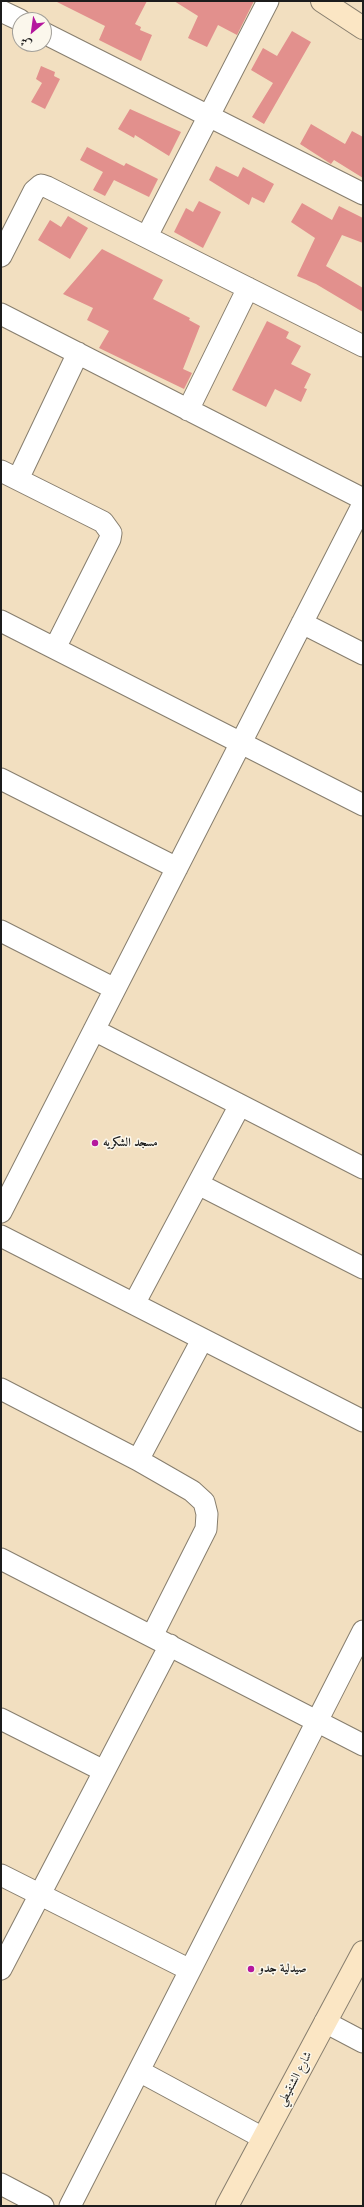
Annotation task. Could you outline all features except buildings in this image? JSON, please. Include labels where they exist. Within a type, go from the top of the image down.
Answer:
[{"type":"street","points":[[147,236],[268,1]]},
{"type":"street","points":[[322,1],[363,28]]},
{"type":"street","points":[[1,11],[12,16]]},
{"type":"street","points":[[52,37],[363,194]]},
{"type":"street","points":[[1,256],[32,195],[42,186],[147,236],[363,346]]},
{"type":"street","points":[[188,410],[248,288]]},
{"type":"street","points":[[1,314],[363,499]]},
{"type":"street","points":[[55,648],[110,539],[111,533],[103,522],[9,475],[78,354]]},
{"type":"street","points":[[1,1212],[363,504]]},
{"type":"street","points":[[1,621],[363,804]]},
{"type":"street","points":[[302,623],[363,654]]},
{"type":"street","points":[[1,779],[177,868]]},
{"type":"street","points":[[1,931],[115,989]]},
{"type":"street","points":[[94,1030],[363,1168]]},
{"type":"street","points":[[134,1304],[240,1105]]},
{"type":"street","points":[[198,1184],[363,1268]]},
{"type":"street","points":[[1,1236],[202,1340],[363,1420]]},
{"type":"street","points":[[138,1460],[202,1340]]},
{"type":"street","points":[[1,1389],[138,1460],[192,1490],[204,1502],[207,1514],[206,1529],[161,1641],[104,1771],[1,1969]]},
{"type":"street","points":[[1,1559],[363,1745]]},
{"type":"street","points":[[70,2206],[363,1631]]},
{"type":"street","points":[[1,1719],[104,1771]]},
{"type":"street","points":[[1,1875],[190,1970]]},
{"type":"street","name":"شارع الشنقيطي","points":[[227,2206],[363,1952]]},
{"type":"street","points":[[325,2022],[363,2042]]},
{"type":"street","points":[[139,2070],[263,2138]]},
{"type":"street","points":[[1,2184],[43,2206]]},
{"type":"place","name":"مسجد الشكريه","points":[[95,1143]]},
{"type":"place","name":"صيدلية جدو","points":[[251,1969]]}]
